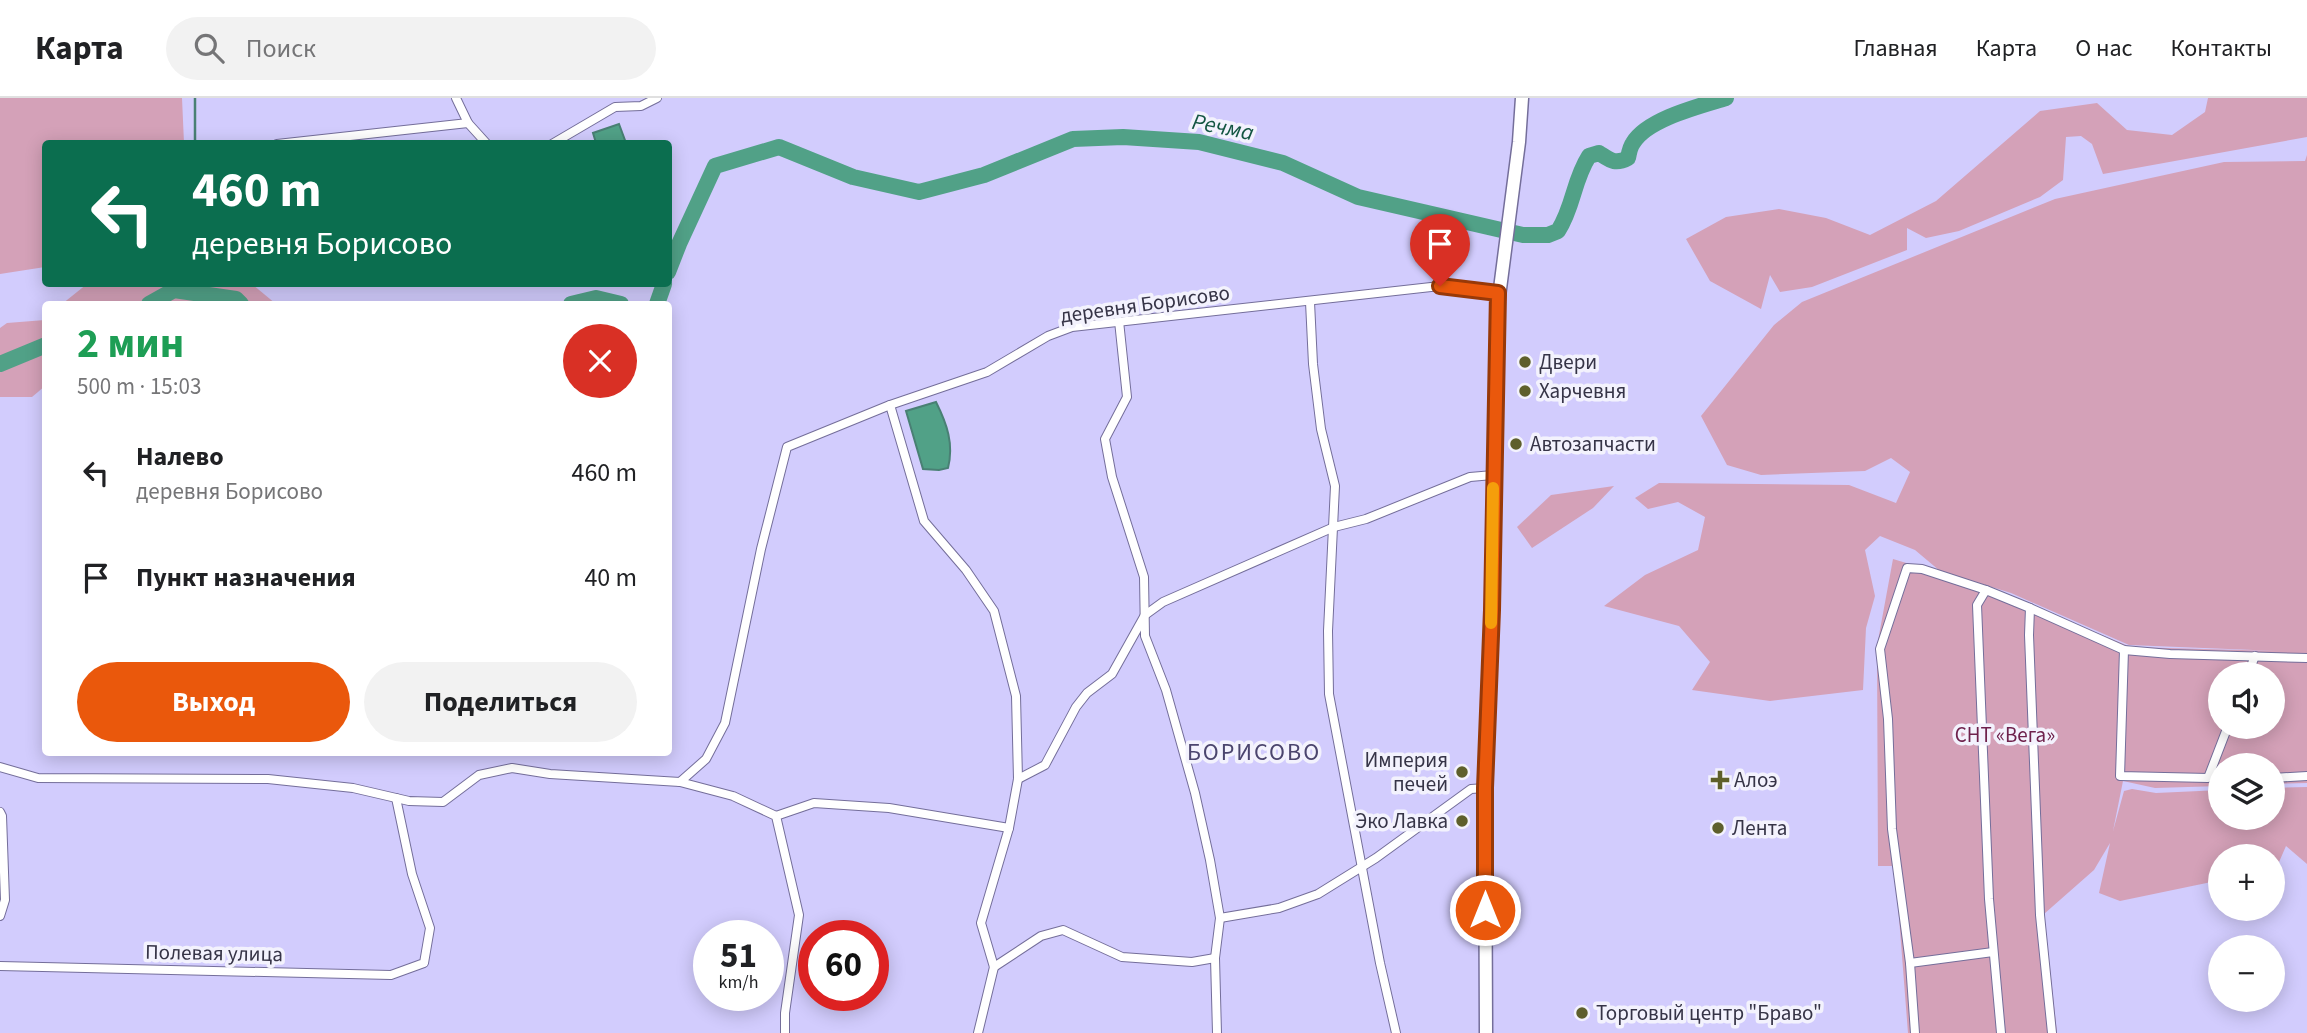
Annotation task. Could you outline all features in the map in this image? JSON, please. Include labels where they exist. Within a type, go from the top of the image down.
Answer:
[{"type":"main road","points":[[1486,1033],[1485,788],[1492,610],[1498,293],[1519,142],[1522,98]]},
{"type":"street","points":[[456,98],[468,123],[483,140]]},
{"type":"street","points":[[630,98],[641,107]]},
{"type":"street","points":[[559,140],[615,107],[641,107],[657,98]]},
{"type":"street","points":[[313,140],[468,123]]},
{"type":"street","name":"деревня Борисово","points":[[680,782],[706,759],[725,723],[761,549],[766,538],[787,447],[890,405],[986,372],[1048,336],[1072,327],[1440,286],[1498,293]]},
{"type":"street","points":[[1310,302],[1312,364],[1321,429],[1335,486],[1328,631],[1329,694],[1380,963],[1396,1033]]},
{"type":"street","points":[[1119,321],[1127,397],[1105,439],[1112,477],[1144,578],[1145,636],[1166,690],[1195,793],[1220,918],[1215,958],[1217,1033]]},
{"type":"street","points":[[890,405],[924,521],[966,570],[994,611],[1016,696],[1018,779],[1009,828],[981,923],[994,967],[978,1033]]},
{"type":"street","points":[[1018,779],[1045,765],[1076,707],[1087,693],[1112,674],[1145,615],[1163,602],[1334,527],[1366,519],[1471,477],[1493,475]]},
{"type":"street","points":[[1915,1033],[1910,962],[1892,830],[1888,719],[1880,649],[1907,568],[1922,569],[1986,590],[2124,650],[2170,654],[2307,657]]},
{"type":"street","points":[[1986,590],[1977,605],[1993,952],[2001,1033]]},
{"type":"street","points":[[2030,608],[2040,915],[2052,1033]]},
{"type":"street","points":[[2124,650],[2120,776],[2208,778]]},
{"type":"street","points":[[2253,662],[2255,656]]},
{"type":"street","points":[[0,767],[38,778],[268,779],[353,788],[409,801],[443,802],[479,775],[512,768],[550,774],[680,782],[733,796],[776,816],[814,803],[889,808],[1009,828]]},
{"type":"street","points":[[2285,777],[2307,776]]},
{"type":"street","points":[[1220,918],[1279,908],[1318,894],[1440,814],[1471,789],[1485,788]]},
{"type":"street","name":"Полевая улица","points":[[0,965],[391,975],[424,963],[430,928],[412,874],[396,798]]},
{"type":"street","points":[[0,812],[5,901],[0,916]]},
{"type":"street","points":[[776,816],[799,915],[785,1013],[785,1033]]},
{"type":"street","points":[[994,967],[1041,936],[1063,930],[1122,957],[1192,962],[1215,958]]},
{"type":"street","points":[[1910,962],[1993,952]]},
{"type":"green space","points":[[0,98],[182,98],[184,140],[42,140],[42,267],[0,274]]},
{"type":"green space","points":[[2208,98],[2307,98],[2307,137],[2103,174],[2092,144],[2081,136],[2066,137],[2063,180],[2040,197],[1959,231],[1926,238],[1907,228],[1907,250],[1812,287],[1780,292],[1770,275],[1761,309],[1710,281],[1686,239],[1726,217],[1779,209],[1826,218],[1870,235],[1936,201],[2040,111],[2097,103],[2127,130],[2172,135],[2205,112]]},
{"type":"green space","name":"СНТ «Вега»","points":[[2307,155],[2307,783],[2285,784],[2285,753],[2208,753],[2208,786],[2155,788],[2123,781],[2113,831],[2124,791],[2132,789],[2156,793],[2208,791],[2208,830],[2285,830],[2285,788],[2307,787],[2307,864],[2286,846],[2285,848],[2285,844],[2208,844],[2208,883],[2120,901],[2099,893],[2110,843],[2094,870],[2044,914],[2057,1033],[1908,1033],[1895,866],[1878,866],[1877,646],[1893,559],[1983,586],[2131,647],[2278,651],[2129,645],[2011,593],[1940,571],[1915,550],[1880,536],[1865,550],[1875,596],[1866,628],[1863,690],[1770,701],[1692,690],[1710,662],[1679,626],[1604,606],[1645,575],[1698,550],[1705,517],[1678,502],[1648,509],[1635,498],[1659,483],[1849,485],[1896,503],[1910,472],[1891,458],[1865,471],[1761,475],[1727,465],[1701,416],[1774,325],[1802,302],[2055,199],[2224,162],[2305,161]]},
{"type":"green space","points":[[83,287],[256,287],[272,301],[66,301]]},
{"type":"green space","points":[[42,320],[42,389],[32,397],[0,397],[0,328],[7,323]]},
{"type":"green space","points":[[1614,486],[1593,508],[1532,548],[1517,527],[1551,495]]},
{"type":"shaded area","points":[[619,124],[625,140],[595,140],[593,133]]},
{"type":"shaded area","points":[[936,402],[948,434],[950,459],[948,468],[923,469],[906,411]]},
{"type":"waterway","points":[[195,98],[195,140]]},
{"type":"waterway","name":"Речма","points":[[672,262],[715,166],[779,147],[853,177],[919,192],[984,175],[1073,139],[1123,137],[1199,142],[1283,163],[1358,197],[1523,235],[1548,235],[1558,231],[1563,222],[1589,156],[1599,153],[1613,161],[1628,158],[1633,143],[1650,127],[1675,114],[1726,98]]},
{"type":"waterway","name":"Речма","points":[[658,301],[663,287]]},
{"type":"waterway","name":"Речма","points":[[154,301],[174,290],[238,301]]},
{"type":"waterway","name":"Речма","points":[[584,301],[596,298],[608,301]]},
{"type":"waterway","name":"Речма","points":[[0,364],[42,347]]},
{"type":"slow traffic","points":[[1491,623],[1493,488]]},
{"type":"place","name":"Двери","points":[[1525,362]]},
{"type":"place","name":"Харчевня","points":[[1525,391]]},
{"type":"place","name":"Автозапчасти","points":[[1516,444]]},
{"type":"place","name":"Империя печей","points":[[1462,772]]},
{"type":"place","name":"Алоэ","points":[[1720,780]]},
{"type":"place","name":"Эко Лавка","points":[[1462,821]]},
{"type":"place","name":"Лента","points":[[1718,828]]},
{"type":"place","name":"Торговый центр \"Браво\"","points":[[1582,1013]]},
{"type":"district","name":"БОРИСОВО","points":[[1254,752]]},
{"type":"route","points":[[1440,286],[1498,293],[1492,610],[1485,788],[1485,910]]}]
